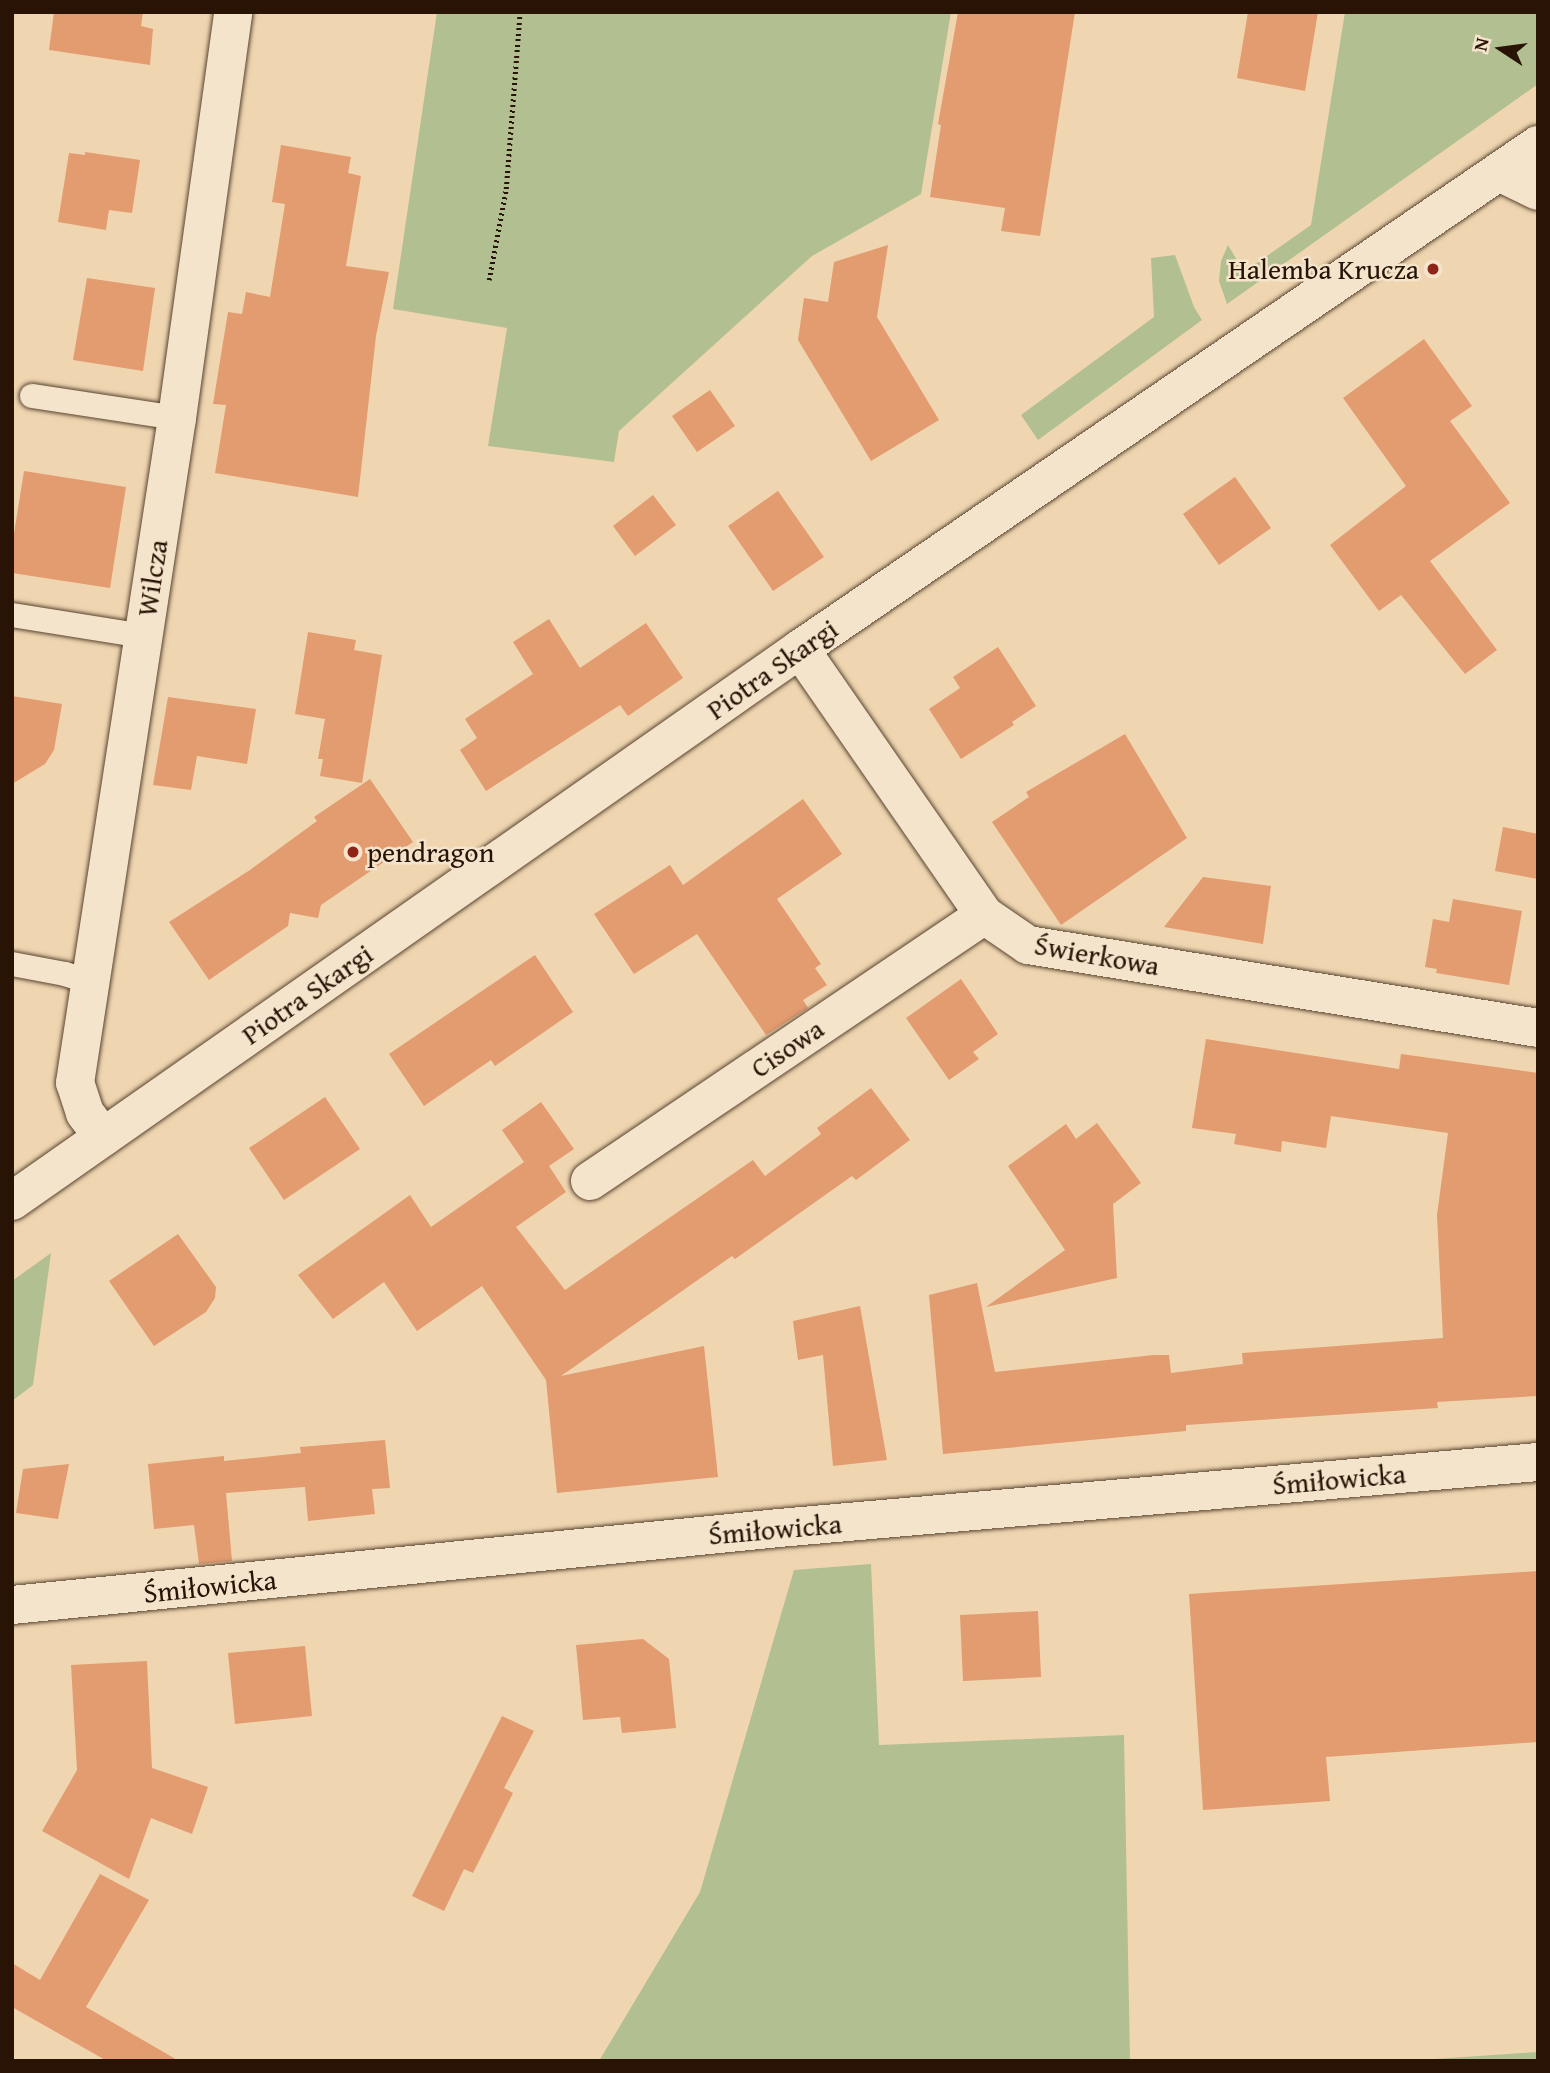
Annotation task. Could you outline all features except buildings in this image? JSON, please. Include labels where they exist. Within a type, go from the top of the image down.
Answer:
[{"type":"street","name":"Wilcza","points":[[103,1137],[85,1113],[75,1083],[177,418],[233,12]]},
{"type":"street","name":"Piotra Skargi","points":[[12,1201],[800,649],[1538,145]]},
{"type":"street","points":[[1499,172],[1538,191]]},
{"type":"street","name":"Świerkowa","points":[[800,649],[984,915],[1028,945],[1538,1028]]},
{"type":"street","name":"Cisowa","points":[[590,1181],[984,915]]},
{"type":"street","name":"Śmiłowicka","points":[[12,1605],[779,1528],[1538,1462]]},
{"type":"lane","points":[[32,396],[177,418]]},
{"type":"lane","points":[[12,615],[143,636]]},
{"type":"lane","points":[[12,964],[65,974],[90,982]]},
{"type":"path","points":[[489,280],[506,189],[520,12]]},
{"type":"green space","points":[[437,12],[951,12],[921,194],[812,256],[619,431],[614,462],[488,446],[507,328],[393,309]]},
{"type":"green space","points":[[1345,12],[1538,12],[1538,84],[1227,304],[1219,281],[1221,261],[1228,245],[1244,272],[1311,225]]},
{"type":"green space","points":[[1175,255],[1194,307],[1202,320],[1038,440],[1021,415],[1154,317],[1151,258]]},
{"type":"green space","points":[[51,1253],[33,1385],[12,1401],[12,1281]]},
{"type":"green space","points":[[871,1564],[879,1745],[1124,1735],[1130,2061],[599,2061],[700,1892],[794,1570]]},
{"type":"green space","points":[[1538,2052],[1538,2061],[1405,2061]]},
{"type":"place","name":"Halemba Krucza","points":[[1433,269]]},
{"type":"place","name":"pendragon","points":[[353,852]]}]
